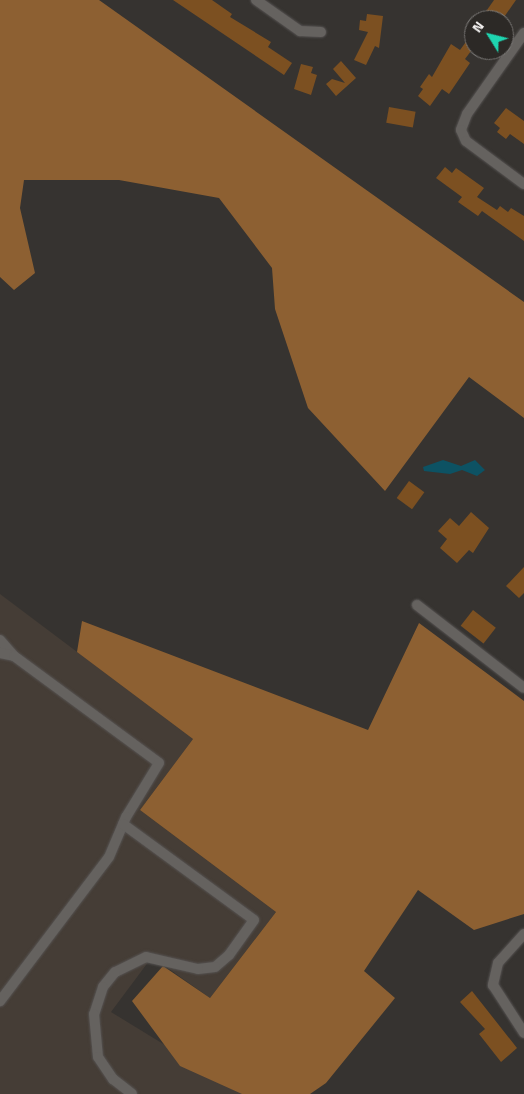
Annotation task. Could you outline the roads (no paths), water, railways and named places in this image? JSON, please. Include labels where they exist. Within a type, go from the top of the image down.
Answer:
[{"type":"street","points":[[256,0],[300,31],[321,32]]},
{"type":"street","points":[[524,32],[467,114],[462,135],[524,184]]},
{"type":"street","points":[[417,605],[524,688]]},
{"type":"street","points":[[0,640],[14,656],[159,763],[123,824],[109,857],[0,1001]]},
{"type":"street","points":[[0,653],[14,656]]},
{"type":"street","points":[[123,824],[254,920],[229,955],[215,967],[198,969],[146,957],[115,972],[103,987],[94,1014],[98,1056],[113,1078],[132,1094]]},
{"type":"street","points":[[524,934],[498,963],[493,985],[524,1033]]},
{"type":"water","points":[[443,460],[461,466],[475,460],[485,470],[477,476],[462,470],[450,474],[424,471],[423,467]]}]
